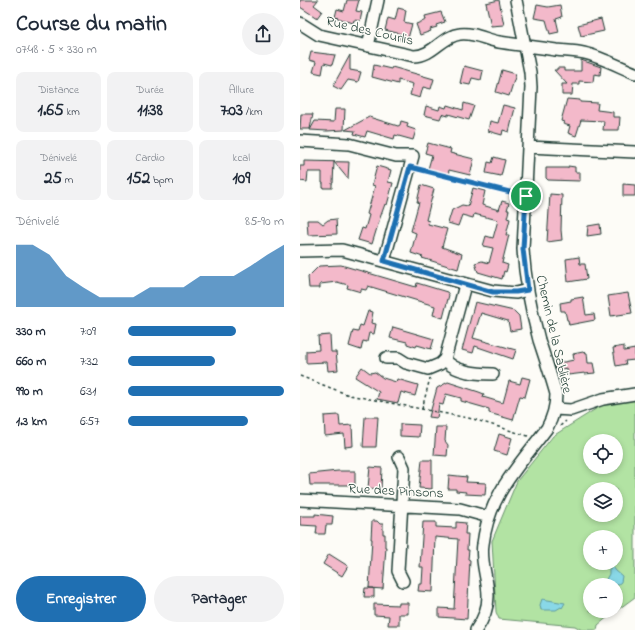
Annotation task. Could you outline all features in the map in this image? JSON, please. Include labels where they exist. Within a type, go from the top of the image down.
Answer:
[{"type":"street","points":[[368,46],[378,0]]},
{"type":"street","name":"Chemin de la Sablière","points":[[476,630],[485,613],[488,596],[483,565],[482,545],[489,517],[504,484],[552,420],[555,409],[556,394],[539,339],[528,290],[523,249],[531,87],[530,72],[516,0]]},
{"type":"street","name":"Rue des Courlis","points":[[300,23],[319,35],[414,56],[421,56],[428,53],[447,39],[460,34],[468,34],[525,46],[582,53],[635,72]]},
{"type":"street","points":[[300,141],[349,144],[396,156],[413,156],[384,261]]},
{"type":"street","points":[[528,147],[635,152]]},
{"type":"street","points":[[300,251],[342,250],[499,292],[528,290]]},
{"type":"street","points":[[386,358],[398,358],[406,363],[428,369],[433,368],[445,360],[466,284]]},
{"type":"street","points":[[445,360],[451,366],[477,374],[493,374]]},
{"type":"street","points":[[555,409],[571,410],[603,399],[635,394]]},
{"type":"street","points":[[399,457],[404,468],[398,571],[403,581]]},
{"type":"street","name":"Rue des Pinsons","points":[[300,500],[460,509],[489,517]]},
{"type":"path","points":[[410,167],[526,196]]},
{"type":"path","points":[[422,409],[433,368]]},
{"type":"path","points":[[300,376],[349,395],[474,419],[529,436],[537,441]]},
{"type":"path","points":[[556,429],[571,417],[571,410]]},
{"type":"green space","points":[[635,400],[635,597],[623,606],[623,578],[583,578],[583,618],[606,618],[598,625],[597,630],[582,630],[575,626],[499,619],[496,612],[492,541],[517,481],[553,436],[602,405]]},
{"type":"water","points":[[609,570],[615,570],[622,576],[622,578],[607,578]]},
{"type":"water","points":[[542,599],[565,603],[562,608],[561,607],[556,610],[541,610],[540,605]]},
{"type":"building","points":[[300,0],[318,0],[314,5],[322,11],[317,18],[300,7]]},
{"type":"building","points":[[347,0],[359,0],[356,11],[362,12],[360,21],[354,20],[353,23],[335,17],[337,9],[344,11]]},
{"type":"building","points":[[499,0],[504,25],[491,26],[486,3]]},
{"type":"building","points":[[537,5],[548,7],[560,5],[562,17],[556,19],[559,32],[550,34],[546,20],[534,18]]},
{"type":"building","points":[[398,8],[406,10],[404,22],[412,24],[407,42],[399,40],[401,34],[385,30],[388,18],[395,20]]},
{"type":"building","points":[[441,12],[445,22],[436,25],[437,27],[430,29],[431,31],[420,35],[416,24],[426,20],[425,16]]},
{"type":"building","points":[[601,19],[604,31],[581,36],[578,25]]},
{"type":"building","points":[[311,52],[335,55],[332,65],[324,63],[322,74],[313,72],[316,62],[309,60]]},
{"type":"building","points":[[350,55],[350,70],[361,72],[358,82],[348,80],[341,90],[333,86]]},
{"type":"building","points":[[581,60],[601,67],[600,75],[594,74],[593,82],[579,81],[579,84],[573,84],[572,95],[562,95],[562,84],[567,84],[554,70],[557,70],[557,68],[564,68],[564,71],[581,71]]},
{"type":"building","points":[[374,65],[391,69],[392,67],[434,79],[431,89],[423,87],[420,98],[410,95],[413,84],[398,80],[398,84],[372,77]]},
{"type":"building","points":[[464,66],[483,71],[481,80],[472,78],[470,85],[460,83]]},
{"type":"building","points":[[502,70],[516,74],[509,96],[496,92]]},
{"type":"building","points":[[567,99],[580,100],[580,102],[598,103],[597,110],[613,112],[613,117],[620,117],[619,130],[603,130],[604,121],[581,120],[576,136],[568,133],[570,126],[563,124],[564,122],[561,121]]},
{"type":"building","points":[[464,103],[474,106],[469,120],[448,114],[448,116],[442,114],[440,119],[424,115],[426,106],[439,110],[440,106],[446,108],[447,105],[463,110]]},
{"type":"building","points":[[503,105],[515,108],[509,132],[503,130],[502,135],[488,131],[490,121],[498,123]]},
{"type":"building","points":[[335,109],[345,109],[344,130],[310,130],[315,121],[334,122]]},
{"type":"building","points":[[301,114],[313,114],[310,129],[300,129]]},
{"type":"building","points":[[369,117],[398,126],[400,125],[401,121],[408,123],[407,127],[416,130],[413,140],[395,135],[394,139],[367,131],[365,137],[354,134],[355,131],[345,130]]},
{"type":"building","points":[[428,143],[451,149],[450,153],[474,159],[470,175],[449,170],[448,175],[428,169],[432,155],[425,153]]},
{"type":"building","points":[[494,157],[505,160],[501,176],[486,173],[488,162],[492,163]]},
{"type":"building","points":[[304,161],[349,162],[348,179],[334,162],[332,188],[323,188],[322,172],[308,172],[307,182],[300,181],[300,166],[304,166]]},
{"type":"building","points":[[377,166],[391,170],[388,182],[393,183],[387,205],[385,204],[372,244],[358,240],[362,228],[365,229],[369,215],[367,214],[375,186],[372,185]]},
{"type":"building","points":[[568,166],[575,167],[575,172],[580,172],[580,181],[548,180],[546,178],[546,168],[568,168]]},
{"type":"building","points":[[623,184],[635,185],[635,196],[623,196]]},
{"type":"building","points":[[421,185],[434,189],[426,220],[429,221],[428,224],[447,229],[442,247],[462,254],[458,269],[411,253],[416,233],[411,231],[419,202],[417,202]]},
{"type":"building","points":[[473,188],[485,191],[482,205],[499,210],[502,201],[509,203],[507,218],[510,219],[506,235],[509,235],[502,263],[508,265],[506,272],[504,271],[502,279],[478,272],[475,263],[482,261],[489,263],[493,248],[483,246],[486,236],[493,238],[498,220],[474,214],[473,218],[462,215],[458,226],[448,223],[452,210],[462,205],[468,206]]},
{"type":"building","points":[[550,194],[562,195],[562,240],[547,242]]},
{"type":"building","points":[[336,219],[337,234],[308,235],[307,220],[318,220],[323,224],[328,220]]},
{"type":"building","points":[[600,224],[601,234],[587,236],[588,226]]},
{"type":"building","points":[[579,257],[580,264],[585,264],[587,279],[568,282],[566,259]]},
{"type":"building","points":[[341,265],[416,287],[417,283],[447,292],[449,295],[443,318],[433,315],[435,306],[368,286],[366,290],[361,289],[361,292],[347,288],[348,285],[337,282],[320,284],[320,288],[309,288],[308,277],[319,266]]},
{"type":"building","points":[[628,293],[632,313],[611,316],[608,296]]},
{"type":"building","points":[[583,297],[586,315],[594,314],[595,320],[569,325],[565,311],[561,311],[560,303]]},
{"type":"building","points":[[475,302],[514,311],[519,316],[521,329],[510,331],[508,321],[481,313],[473,338],[516,350],[513,359],[475,346],[473,353],[462,350]]},
{"type":"building","points":[[368,311],[373,312],[371,323],[376,324],[374,334],[369,333],[367,342],[363,341],[361,350],[349,346],[353,331],[358,332],[360,325],[363,326]]},
{"type":"building","points":[[393,327],[434,339],[431,349],[417,345],[416,347],[407,344],[407,342],[390,338]]},
{"type":"building","points":[[330,335],[331,352],[336,352],[338,370],[328,371],[327,362],[306,363],[306,351],[319,350],[318,336]]},
{"type":"building","points":[[624,346],[624,351],[635,349],[635,360],[625,361],[626,364],[616,366],[613,348]]},
{"type":"building","points":[[583,352],[587,353],[588,363],[593,363],[595,373],[568,375],[567,368],[556,370],[554,364],[574,360],[573,354]]},
{"type":"building","points":[[362,367],[370,373],[375,372],[383,378],[396,382],[397,379],[418,385],[415,396],[401,392],[398,403],[377,399],[379,392],[355,377]]},
{"type":"building","points":[[522,377],[530,379],[525,397],[520,396],[513,420],[489,413],[489,409],[461,401],[461,398],[446,394],[443,405],[439,404],[437,418],[429,417],[437,388],[448,382],[479,392],[484,394],[483,397],[503,403],[509,381],[520,384]]},
{"type":"building","points":[[339,415],[340,426],[352,425],[353,446],[345,447],[344,434],[325,436],[324,416]]},
{"type":"building","points":[[365,417],[378,417],[376,447],[363,447]]},
{"type":"building","points":[[400,424],[420,425],[419,437],[400,436]]},
{"type":"building","points":[[436,427],[446,427],[445,441],[448,445],[447,456],[434,455]]},
{"type":"building","points":[[499,434],[512,438],[507,455],[494,451]]},
{"type":"building","points":[[422,460],[432,460],[432,489],[419,488]]},
{"type":"building","points":[[370,467],[382,468],[381,489],[368,488]]},
{"type":"building","points":[[355,471],[355,485],[310,485],[309,474]]},
{"type":"building","points":[[449,475],[467,477],[466,482],[486,483],[485,495],[465,494],[466,492],[456,491],[456,489],[448,489]]},
{"type":"building","points":[[315,514],[333,516],[332,525],[326,525],[325,534],[316,534],[317,526],[300,525],[300,516],[315,516]]},
{"type":"building","points":[[372,521],[377,521],[380,524],[383,524],[383,534],[385,534],[386,547],[383,589],[369,588]]},
{"type":"building","points":[[423,522],[436,522],[436,527],[456,528],[456,522],[466,523],[465,534],[468,534],[467,550],[469,550],[468,559],[470,560],[467,619],[439,617],[439,608],[454,609],[458,539],[435,537],[433,592],[418,591],[419,584],[422,584],[423,567],[420,567]]},
{"type":"building","points":[[329,554],[348,566],[342,576],[323,564]]},
{"type":"building","points":[[365,588],[374,588],[374,597],[364,597]]},
{"type":"building","points":[[399,603],[408,603],[408,614],[399,614],[399,625],[388,625],[389,616],[374,615],[374,604],[399,605]]},
{"type":"route","points":[[410,167],[526,196],[523,249],[528,290],[504,293],[493,292],[384,261],[410,167]]}]
